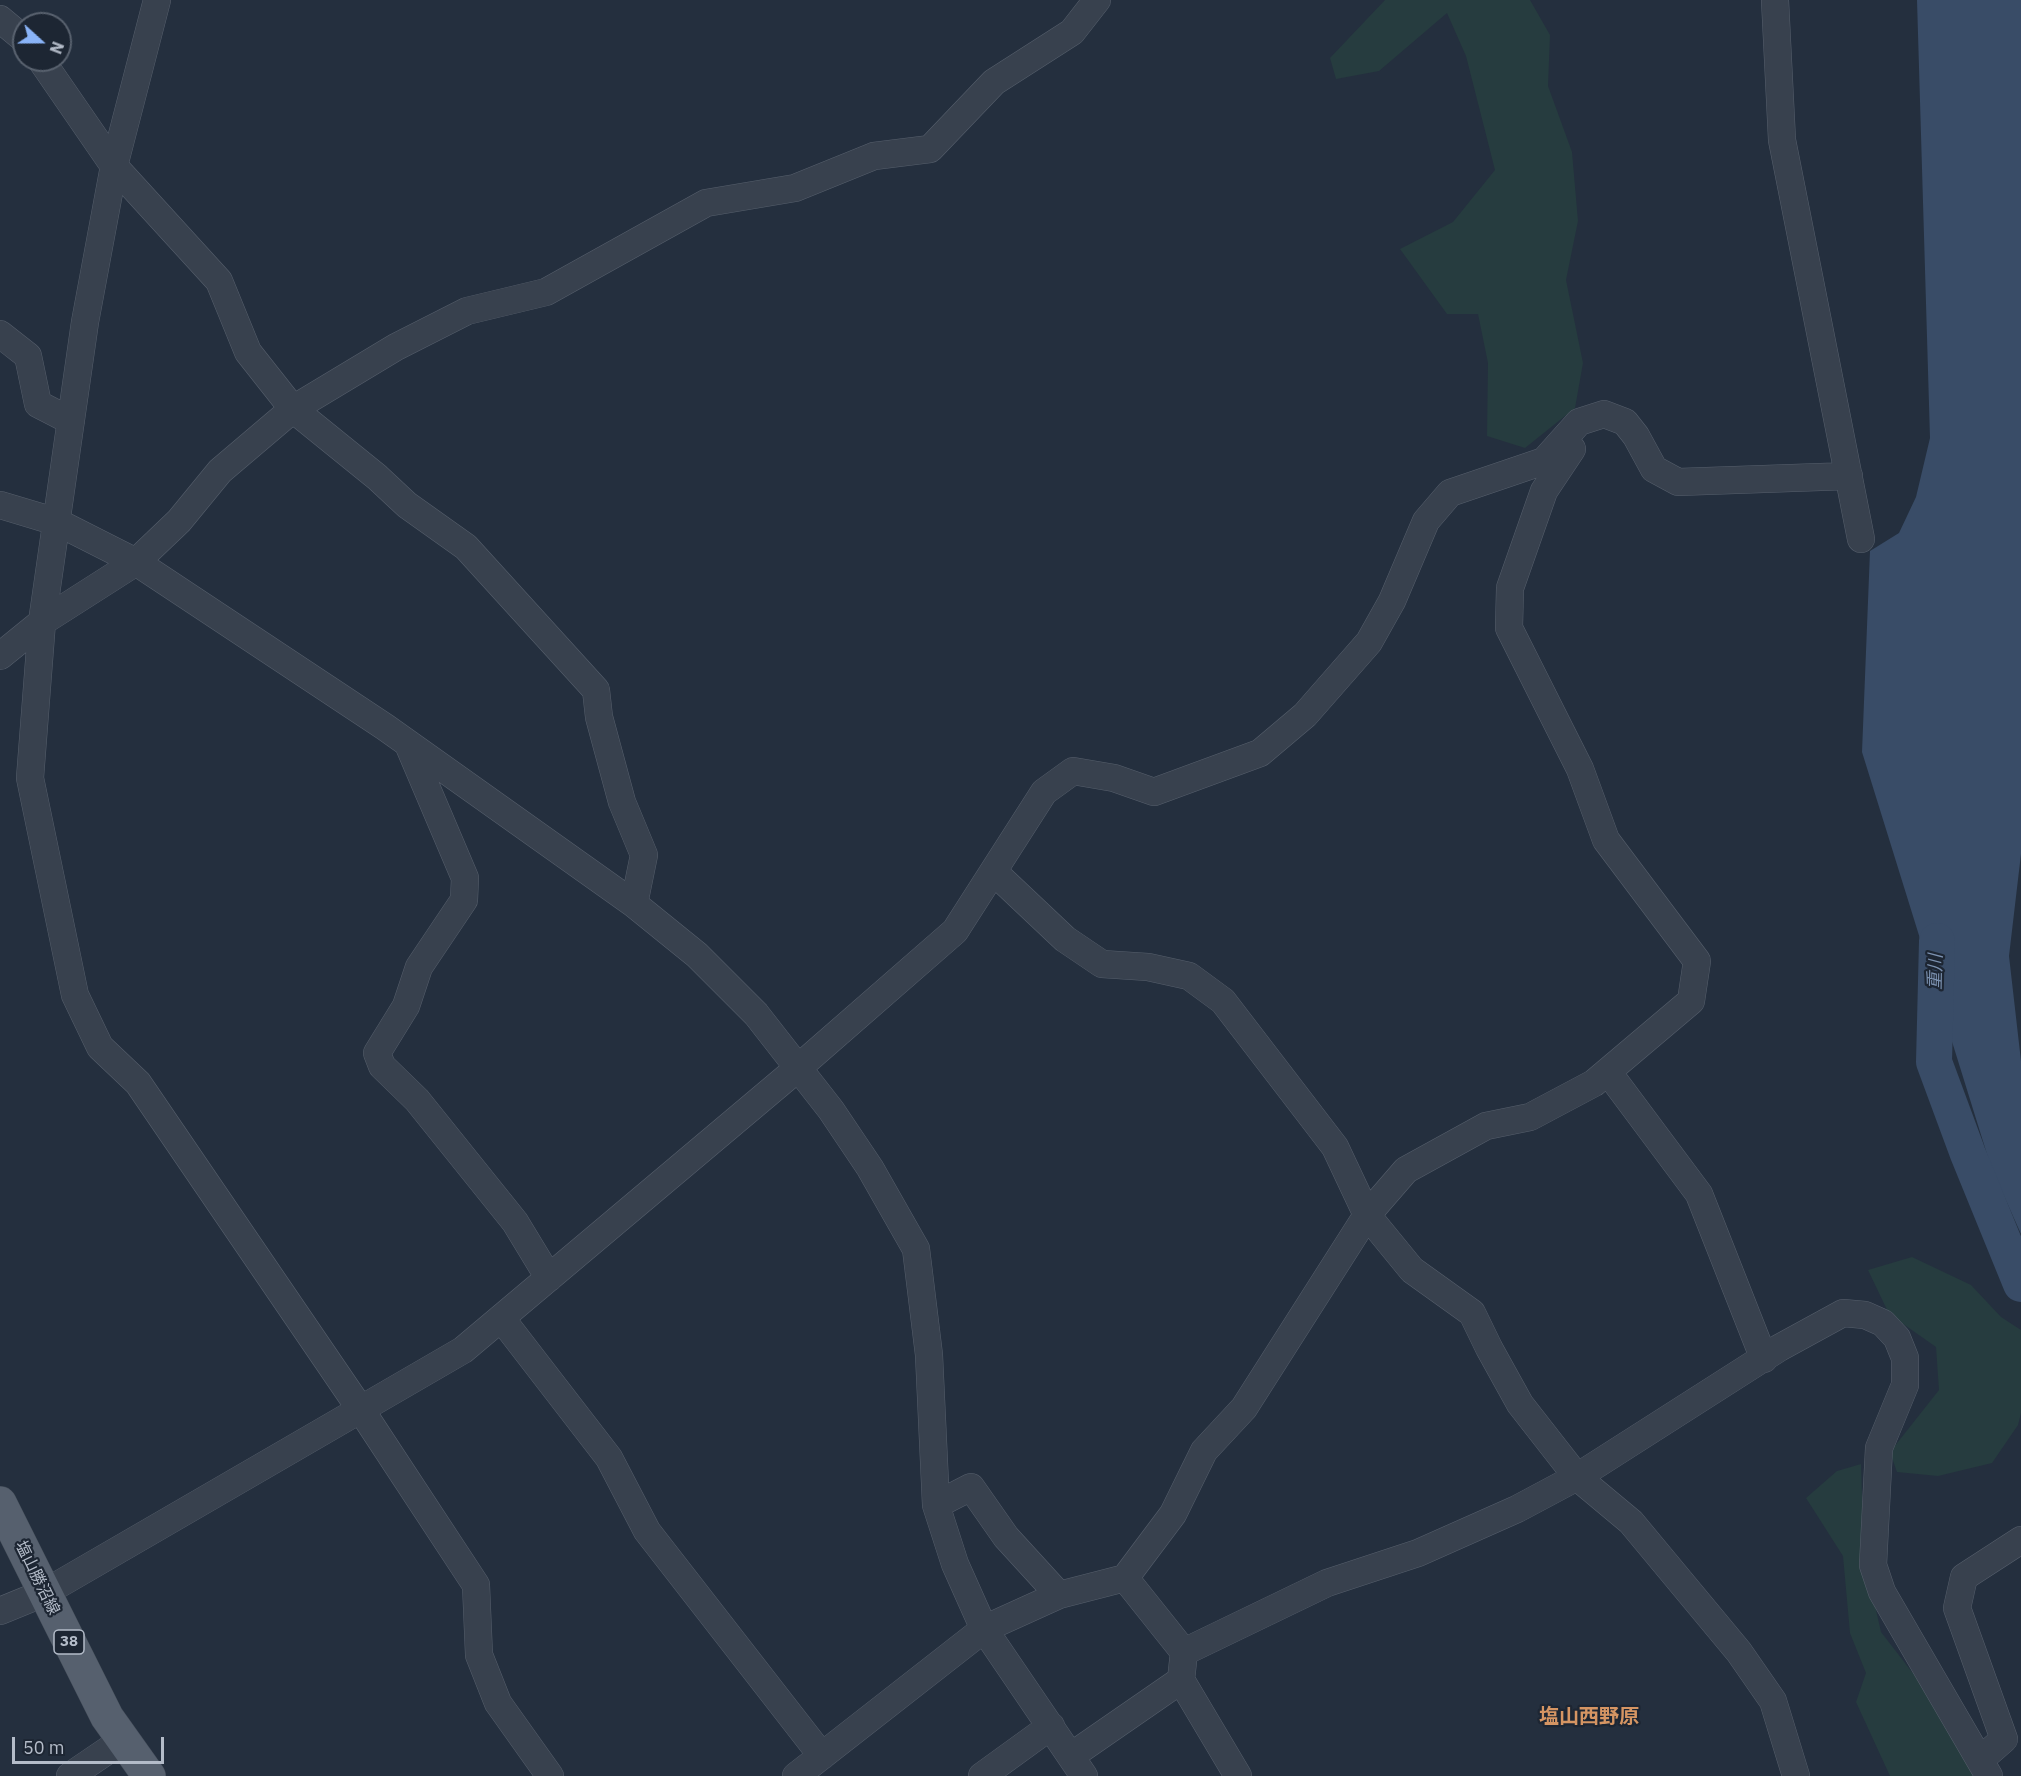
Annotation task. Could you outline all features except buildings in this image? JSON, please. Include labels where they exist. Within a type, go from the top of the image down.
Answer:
[{"type":"main road","name":"塩山勝沼線","points":[[0,1503],[107,1717],[149,1776]]},
{"type":"street","points":[[157,0],[114,166],[85,322],[42,622],[30,778],[75,995],[100,1047],[138,1083],[476,1585],[479,1655],[498,1703],[550,1776]]},
{"type":"street","points":[[0,656],[42,622],[136,562],[179,520],[220,471],[293,409],[396,347],[467,311],[546,292],[706,203],[795,188],[874,156],[930,149],[994,82],[1072,32],[1097,0]]},
{"type":"street","points":[[1775,0],[1782,140],[1861,539]]},
{"type":"street","points":[[0,20],[12,30]]},
{"type":"street","points":[[49,72],[114,166],[219,281],[248,352],[293,409],[377,477],[406,505],[466,547],[596,690],[599,717],[622,802],[644,855],[634,904]]},
{"type":"street","points":[[0,334],[28,356],[38,404],[71,421]]},
{"type":"street","points":[[0,1611],[44,1593],[463,1350],[798,1068],[955,931],[1044,792],[1073,771],[1114,778],[1154,792],[1260,753],[1305,715],[1369,642],[1392,601],[1426,521],[1450,493],[1544,461],[1579,422],[1604,414],[1625,422],[1636,436],[1654,469],[1678,483],[1849,476]]},
{"type":"street","points":[[796,1776],[984,1629],[1059,1595],[1125,1578],[1173,1514],[1204,1451],[1244,1408],[1367,1215],[1406,1170],[1486,1126],[1530,1117],[1594,1083],[1691,1001],[1697,961],[1606,840],[1580,769],[1509,628],[1510,588],[1544,491],[1593,417]]},
{"type":"street","points":[[0,505],[57,522],[136,562],[408,743],[634,904],[697,955],[756,1014],[831,1110],[870,1168],[916,1249],[929,1355],[936,1506],[955,1564],[984,1629],[1077,1766],[1181,1680]]},
{"type":"street","points":[[408,743],[465,878],[464,900],[419,967],[406,1006],[377,1053],[382,1066],[417,1100],[515,1222],[549,1278]]},
{"type":"street","points":[[994,872],[1065,939],[1102,964],[1148,967],[1189,976],[1223,1001],[1335,1147],[1367,1215],[1413,1270],[1472,1313],[1520,1404],[1577,1477],[1631,1522],[1739,1652],[1773,1701],[1796,1776]]},
{"type":"street","points":[[1608,1072],[1699,1194],[1764,1359]]},
{"type":"street","points":[[1184,1652],[1327,1583],[1418,1554],[1517,1509],[1577,1477],[1779,1348],[1843,1313],[1865,1315],[1883,1323],[1897,1338],[1905,1358],[1905,1385],[1879,1448],[1874,1565],[1882,1592],[1985,1768],[2004,1739],[1957,1608],[1964,1577],[2021,1540]]},
{"type":"street","points":[[501,1318],[609,1458],[647,1531],[822,1756]]},
{"type":"street","points":[[936,1506],[971,1487],[1006,1537],[1059,1595]]},
{"type":"street","points":[[1125,1578],[1184,1652],[1181,1680],[1238,1776]]},
{"type":"street","points":[[982,1776],[1051,1726]]},
{"type":"street","points":[[70,1776],[123,1740]]},
{"type":"green space","points":[[1385,0],[1530,0],[1550,35],[1548,86],[1572,152],[1578,221],[1566,280],[1583,363],[1575,408],[1525,448],[1487,436],[1488,363],[1478,314],[1447,314],[1400,249],[1453,222],[1495,170],[1466,56],[1447,13],[1379,71],[1336,79],[1330,58]]},
{"type":"green space","points":[[1912,1257],[1971,1285],[2001,1317],[2021,1330],[2021,1413],[2018,1425],[1992,1463],[1938,1476],[1897,1472],[1890,1452],[1939,1390],[1936,1347],[1889,1314],[1868,1270]]},
{"type":"green space","points":[[1861,1464],[1864,1557],[1881,1632],[1922,1685],[1975,1776],[1890,1776],[1856,1702],[1866,1673],[1850,1633],[1843,1556],[1806,1498],[1837,1471]]},
{"type":"water","points":[[1917,0],[2021,0],[2021,854],[2009,956],[2021,1061],[2021,1234],[1991,1167],[1862,752],[1870,551],[1899,533],[1916,497],[1930,438]]},
{"type":"waterway","name":"重川","points":[[1937,941],[1934,1062],[1968,1154],[2021,1284]]},
{"type":"district","name":"塩山西野原","points":[[1589,1717]]}]
